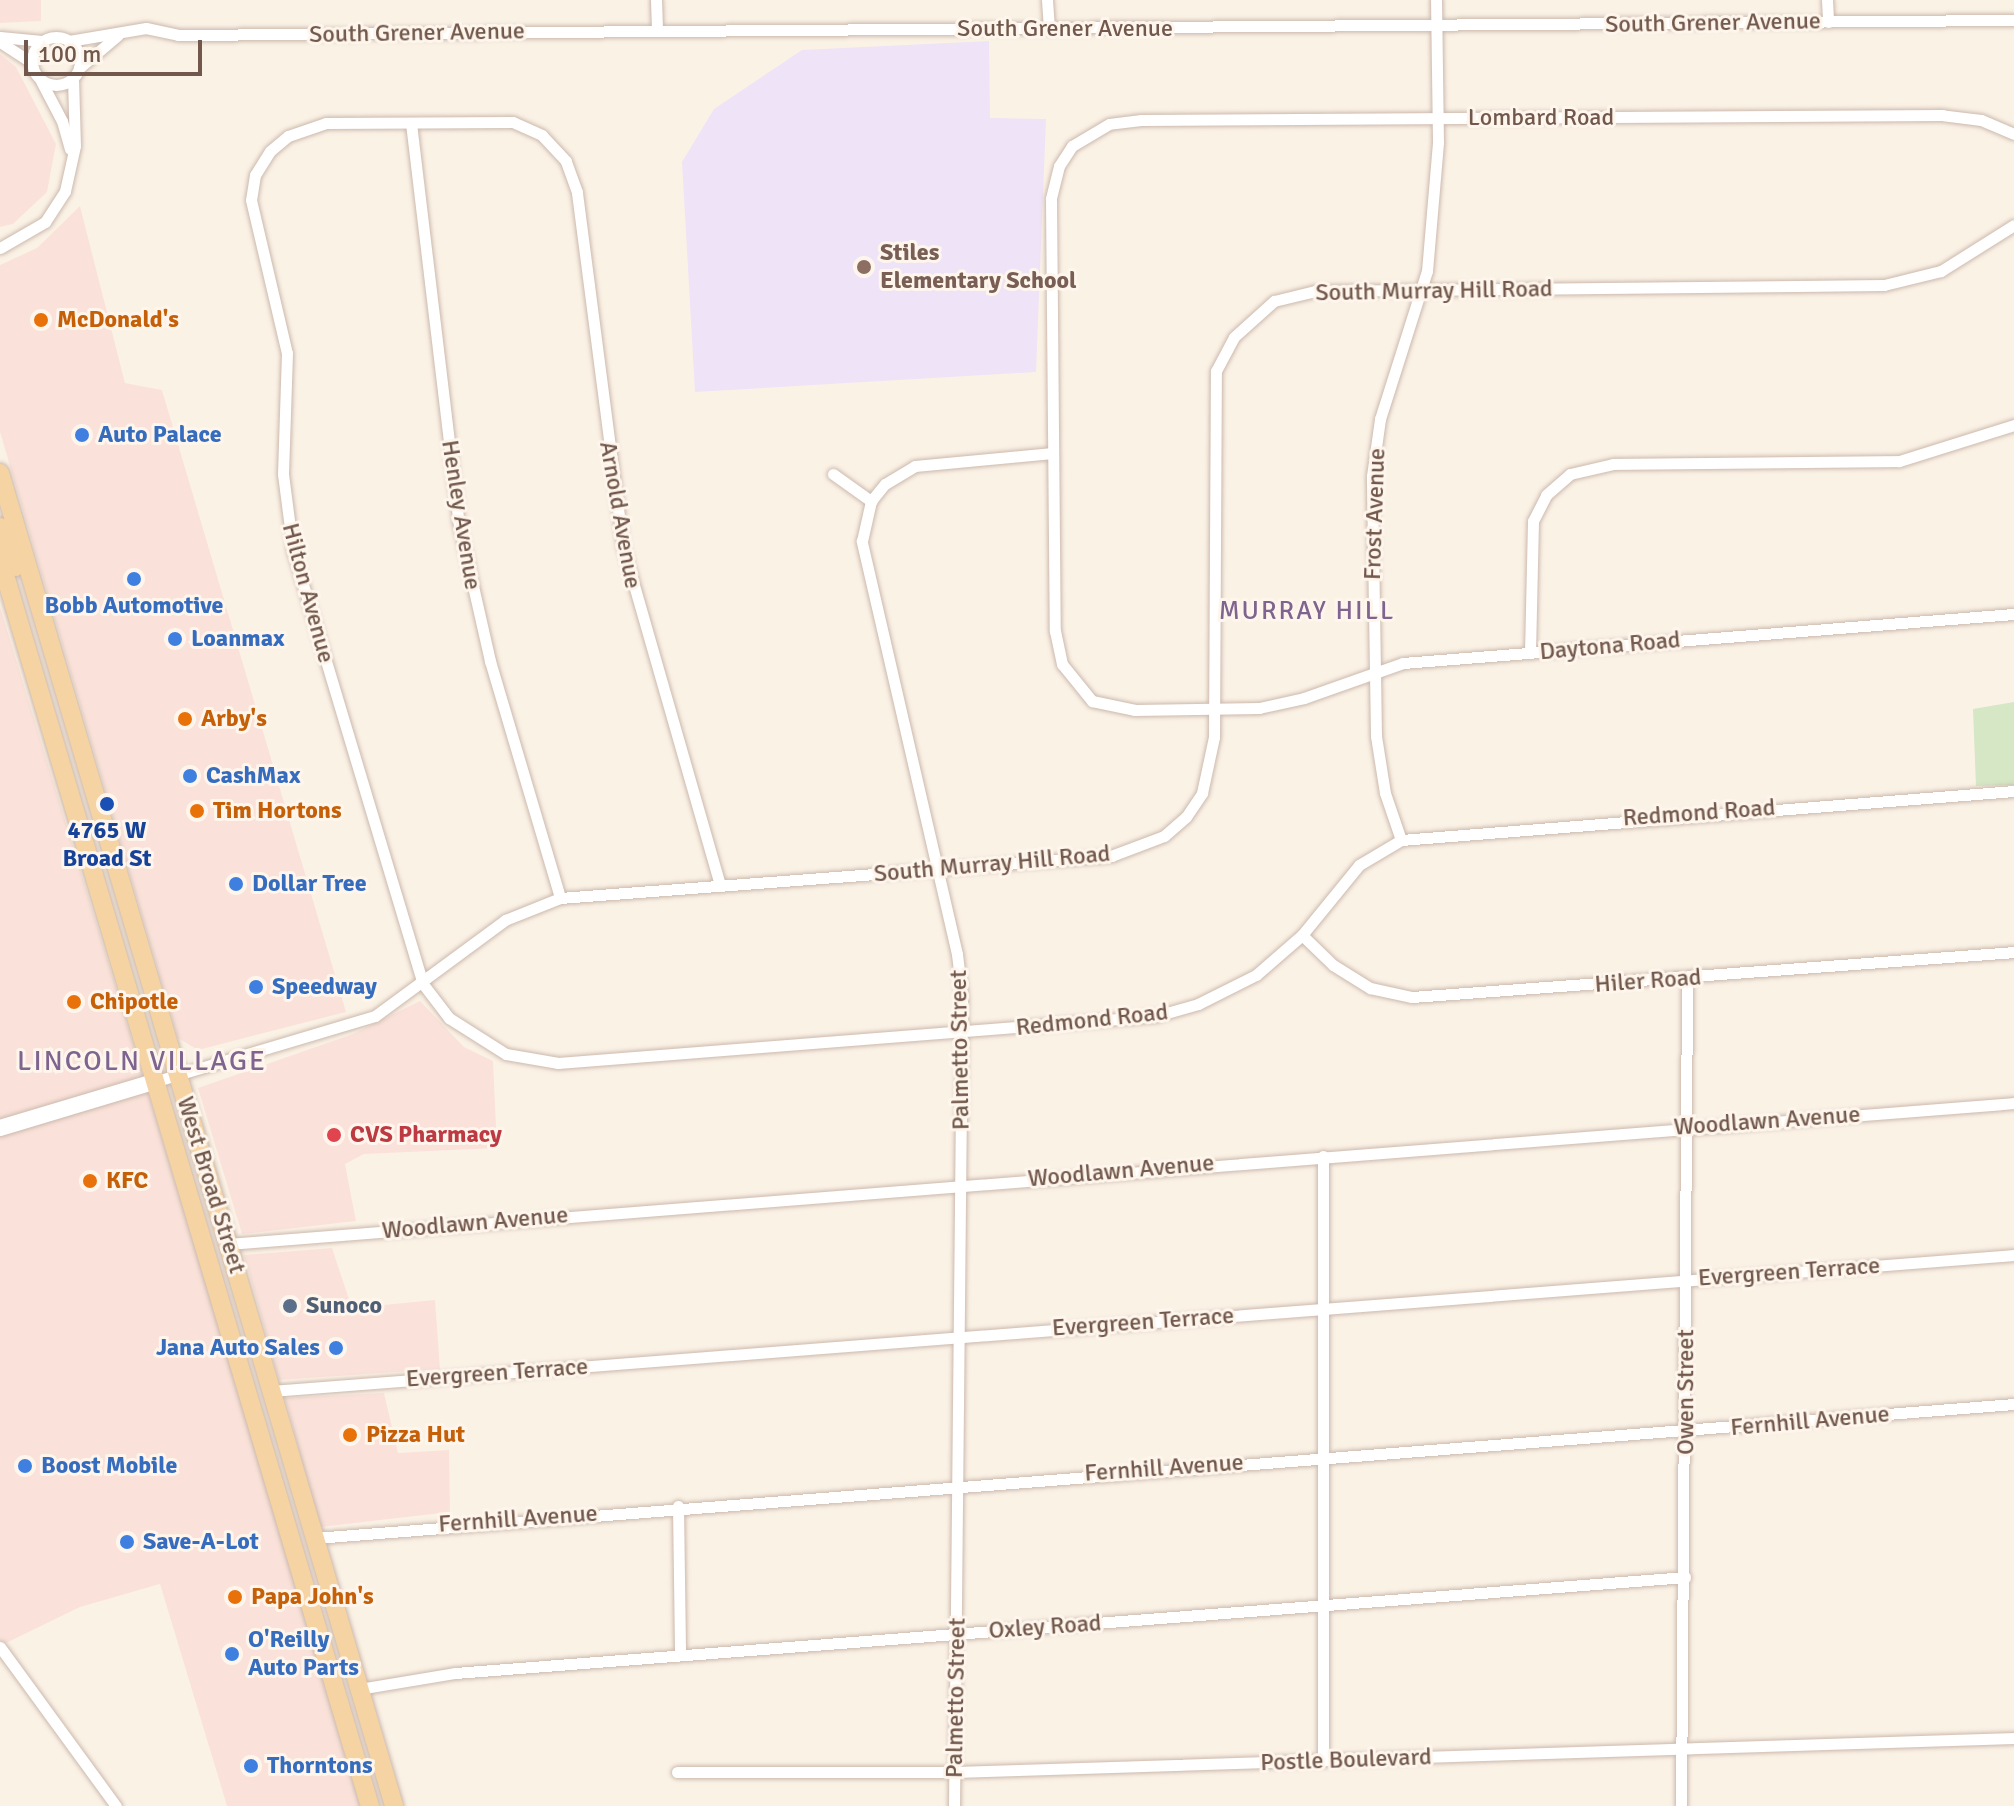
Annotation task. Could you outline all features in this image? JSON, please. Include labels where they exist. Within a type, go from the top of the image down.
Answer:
[{"type":"main road","name":"West Broad Street","points":[[0,473],[394,1806]]},
{"type":"main road","points":[[0,527],[35,631],[54,657]]},
{"type":"main road","name":"West Broad Street","points":[[0,558],[370,1806]]},
{"type":"main road","points":[[30,660],[45,671],[67,737],[87,767]]},
{"type":"main road","points":[[244,1378],[260,1394],[295,1510],[315,1538]]},
{"type":"main road","points":[[333,1680],[346,1690],[386,1806]]},
{"type":"street","points":[[656,0],[657,31]]},
{"type":"street","points":[[1047,0],[1049,29]]},
{"type":"street","name":"Frost Avenue","points":[[1401,840],[1379,765],[1374,669],[1375,448],[1421,290],[1432,229],[1438,119],[1436,0]]},
{"type":"street","points":[[1827,0],[1828,22]]},
{"type":"street","name":"South Grener Avenue","points":[[69,41],[146,28],[177,35],[2014,20]]},
{"type":"street","points":[[40,79],[60,85],[118,34]]},
{"type":"street","points":[[0,40],[31,62],[62,121],[73,166]]},
{"type":"street","points":[[0,40],[69,41],[80,56],[76,74],[73,166],[45,222],[0,248]]},
{"type":"street","points":[[31,62],[42,41]]},
{"type":"street","name":"Lombard Road","points":[[1072,146],[1109,124],[1141,120],[1943,115],[1994,124],[2014,134]]},
{"type":"street","name":"Arnold Avenue","points":[[411,123],[513,122],[551,142],[566,161],[577,192],[613,496],[631,585],[720,885]]},
{"type":"street","name":"Hilton Avenue","points":[[411,123],[318,124],[288,136],[270,151],[255,175],[251,200],[287,353],[283,474],[287,522],[423,984]]},
{"type":"street","name":"Henley Avenue","points":[[411,123],[460,533],[490,661],[560,898]]},
{"type":"street","name":"Daytona Road","points":[[1072,146],[1059,166],[1051,199],[1055,631],[1071,679],[1092,701],[1107,706],[1213,710],[1285,704],[1374,669],[1530,653],[2014,614]]},
{"type":"street","name":"South Murray Hill Road","points":[[157,1081],[359,1022],[423,984],[505,920],[560,898],[1111,856],[1164,836],[1186,817],[1202,793],[1212,753],[1212,392],[1224,353],[1247,321],[1286,298],[1315,291],[1893,284],[1956,264],[2014,225]]},
{"type":"street","points":[[1530,653],[1533,521],[1546,495],[1570,474],[1613,464],[1899,461],[2014,425]]},
{"type":"street","points":[[833,474],[871,501],[885,484],[915,466],[1052,453]]},
{"type":"street","name":"Palmetto Street","points":[[871,501],[864,522],[863,558],[960,974],[963,1032],[960,1484],[954,1806]]},
{"type":"street","name":"Redmond Road","points":[[423,984],[449,1018],[480,1041],[506,1054],[543,1062],[1121,1021],[1179,1010],[1244,982],[1302,935],[1359,865],[1401,840],[2014,791]]},
{"type":"street","name":"Hiler Road","points":[[1302,935],[1333,965],[1389,996],[1687,978],[2014,952]]},
{"type":"street","name":"Owen Street","points":[[1681,1806],[1687,978]]},
{"type":"street","points":[[0,1128],[157,1081]]},
{"type":"street","name":"Woodlawn Avenue","points":[[228,1244],[2014,1103]]},
{"type":"street","points":[[1323,1156],[1320,1308],[1324,1457],[1323,1761]]},
{"type":"street","name":"Evergreen Terrace","points":[[271,1391],[2014,1255]]},
{"type":"street","name":"Fernhill Avenue","points":[[315,1538],[678,1506],[2014,1404]]},
{"type":"street","points":[[678,1506],[680,1654]]},
{"type":"street","name":"Oxley Road","points":[[359,1689],[455,1673],[1685,1577]]},
{"type":"street","points":[[0,1647],[116,1806]]},
{"type":"street","name":"Postle Boulevard","points":[[677,1772],[955,1772],[2014,1738]]},
{"type":"shaded area","points":[[0,0],[41,0],[41,21],[0,23]]},
{"type":"shaded area","name":"Stiles Elementary School","points":[[989,41],[990,118],[1046,119],[1036,372],[695,392],[682,162],[714,109],[802,50]]},
{"type":"shaded area","points":[[0,54],[16,67],[56,144],[47,192],[13,224],[0,227]]},
{"type":"shaded area","points":[[80,206],[125,383],[162,390],[346,1012],[198,1050],[178,1038],[0,432],[0,265],[37,248]]},
{"type":"shaded area","points":[[0,607],[239,1391],[360,1806],[227,1806],[160,1584],[80,1607],[0,1646]]},
{"type":"shaded area","points":[[420,1001],[464,1047],[493,1061],[497,1148],[364,1154],[345,1164],[356,1221],[242,1234],[198,1088],[353,1034]]},
{"type":"shaded area","points":[[332,1248],[352,1308],[435,1300],[440,1369],[279,1380],[244,1255]]},
{"type":"shaded area","points":[[384,1393],[398,1453],[449,1450],[450,1512],[320,1527],[285,1398]]},
{"type":"green space","points":[[2014,702],[2014,785],[1976,786],[1973,709]]},
{"type":"place","name":"Stiles Elementary School","points":[[864,267]]},
{"type":"place","name":"McDonald's","points":[[41,320]]},
{"type":"place","name":"Auto Palace","points":[[82,435]]},
{"type":"place","name":"Bobb Automotive","points":[[134,579]]},
{"type":"place","name":"Loanmax","points":[[175,639]]},
{"type":"place","name":"Arby's","points":[[185,719]]},
{"type":"place","name":"CashMax","points":[[190,776]]},
{"type":"place","name":"4765 W Broad St","points":[[107,804]]},
{"type":"place","name":"Tim Hortons","points":[[197,811]]},
{"type":"place","name":"Dollar Tree","points":[[236,884]]},
{"type":"place","name":"Speedway","points":[[256,987]]},
{"type":"place","name":"Chipotle","points":[[74,1002]]},
{"type":"place","name":"CVS Pharmacy","points":[[334,1135]]},
{"type":"place","name":"KFC","points":[[90,1181]]},
{"type":"place","name":"Sunoco","points":[[290,1306]]},
{"type":"place","name":"Jana Auto Sales","points":[[336,1348]]},
{"type":"place","name":"Pizza Hut","points":[[350,1435]]},
{"type":"place","name":"Boost Mobile","points":[[25,1466]]},
{"type":"place","name":"Save-A-Lot","points":[[127,1542]]},
{"type":"place","name":"Papa John's","points":[[235,1597]]},
{"type":"place","name":"O'Reilly Auto Parts","points":[[232,1654]]},
{"type":"place","name":"Thorntons","points":[[251,1766]]},
{"type":"district","name":"MURRAY HILL","points":[[1307,612]]},
{"type":"district","name":"LINCOLN VILLAGE","points":[[142,1061]]}]
